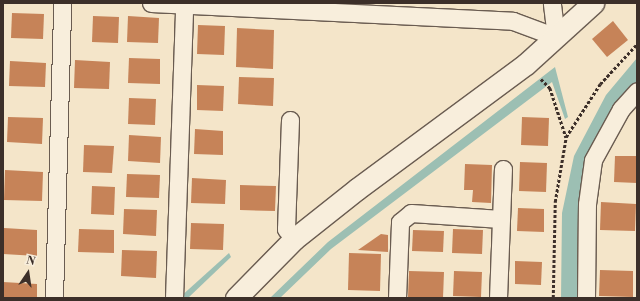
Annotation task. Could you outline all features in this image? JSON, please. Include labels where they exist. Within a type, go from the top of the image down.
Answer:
[{"type":"street","points":[[54,298],[62,3]]},
{"type":"street","points":[[151,3],[513,21],[556,37]]},
{"type":"street","points":[[552,3],[556,37]]},
{"type":"street","points":[[236,298],[294,239],[364,184],[526,64],[593,3]]},
{"type":"street","points":[[174,298],[184,5]]},
{"type":"street","points":[[586,298],[587,204],[593,160],[622,109],[637,91]]},
{"type":"street","points":[[290,120],[286,228],[294,239]]},
{"type":"street","points":[[498,298],[503,168]]},
{"type":"street","points":[[396,298],[400,222],[411,213],[501,219]]},
{"type":"path","points":[[537,75],[550,88],[566,137]]},
{"type":"water","points":[[637,58],[637,81],[615,106],[586,163],[578,215],[577,298],[561,298],[562,213],[574,156],[606,95]]},
{"type":"water","points":[[555,67],[568,117],[565,119],[552,82],[331,249],[280,298],[270,298],[328,242]]},
{"type":"water","points":[[229,253],[231,257],[188,298],[179,298]]},
{"type":"building","points":[[12,13],[44,14],[43,39],[11,38]]},
{"type":"building","points":[[93,16],[119,17],[118,43],[92,42]]},
{"type":"building","points":[[128,16],[159,18],[158,43],[127,42]]},
{"type":"building","points":[[613,21],[628,40],[607,57],[592,39]]},
{"type":"building","points":[[198,25],[225,26],[224,55],[197,54]]},
{"type":"building","points":[[237,28],[274,30],[273,69],[236,67]]},
{"type":"building","points":[[129,58],[160,59],[160,84],[128,83]]},
{"type":"building","points":[[75,60],[110,62],[109,89],[74,88]]},
{"type":"building","points":[[10,61],[46,63],[45,87],[9,86]]},
{"type":"building","points":[[239,77],[274,78],[273,106],[238,104]]},
{"type":"building","points":[[197,85],[224,86],[223,111],[197,110]]},
{"type":"building","points":[[129,98],[156,99],[155,125],[128,124]]},
{"type":"building","points":[[8,117],[43,118],[42,144],[7,142]]},
{"type":"building","points":[[522,117],[549,118],[548,146],[521,145]]},
{"type":"building","points":[[195,129],[223,131],[223,155],[194,154]]},
{"type":"building","points":[[129,135],[161,137],[160,163],[128,161]]},
{"type":"building","points":[[84,145],[114,146],[112,173],[83,172]]},
{"type":"building","points":[[615,156],[637,156],[637,183],[614,182]]},
{"type":"building","points":[[520,162],[547,163],[546,192],[519,191]]},
{"type":"building","points":[[465,164],[492,165],[491,203],[472,202],[473,190],[464,190]]},
{"type":"building","points":[[5,170],[43,172],[42,201],[4,200]]},
{"type":"building","points":[[127,174],[160,175],[159,198],[126,197]]},
{"type":"building","points":[[192,178],[226,180],[225,204],[191,203]]},
{"type":"building","points":[[240,185],[276,186],[275,211],[240,210]]},
{"type":"building","points":[[92,186],[115,187],[114,215],[91,214]]},
{"type":"building","points":[[601,202],[636,204],[635,231],[600,230]]},
{"type":"building","points":[[518,208],[544,209],[544,232],[517,231]]},
{"type":"building","points":[[124,209],[157,210],[156,236],[123,234]]},
{"type":"building","points":[[191,223],[224,224],[223,250],[190,249]]},
{"type":"building","points":[[4,228],[37,230],[37,256],[3,254]]},
{"type":"building","points":[[79,229],[114,230],[114,253],[78,252]]},
{"type":"building","points":[[453,229],[483,230],[482,254],[452,253]]},
{"type":"building","points":[[413,230],[444,231],[443,252],[412,251]]},
{"type":"building","points":[[381,234],[388,235],[388,252],[358,250]]},
{"type":"building","points":[[122,250],[157,251],[156,278],[121,276]]},
{"type":"building","points":[[349,253],[381,254],[380,291],[348,290]]},
{"type":"building","points":[[515,261],[542,262],[541,285],[515,284]]},
{"type":"building","points":[[600,270],[633,271],[633,297],[599,296]]},
{"type":"building","points":[[409,271],[444,272],[443,298],[408,297]]},
{"type":"building","points":[[454,271],[482,272],[481,297],[453,296]]},
{"type":"building","points":[[3,282],[37,284],[37,298],[3,298]]}]
